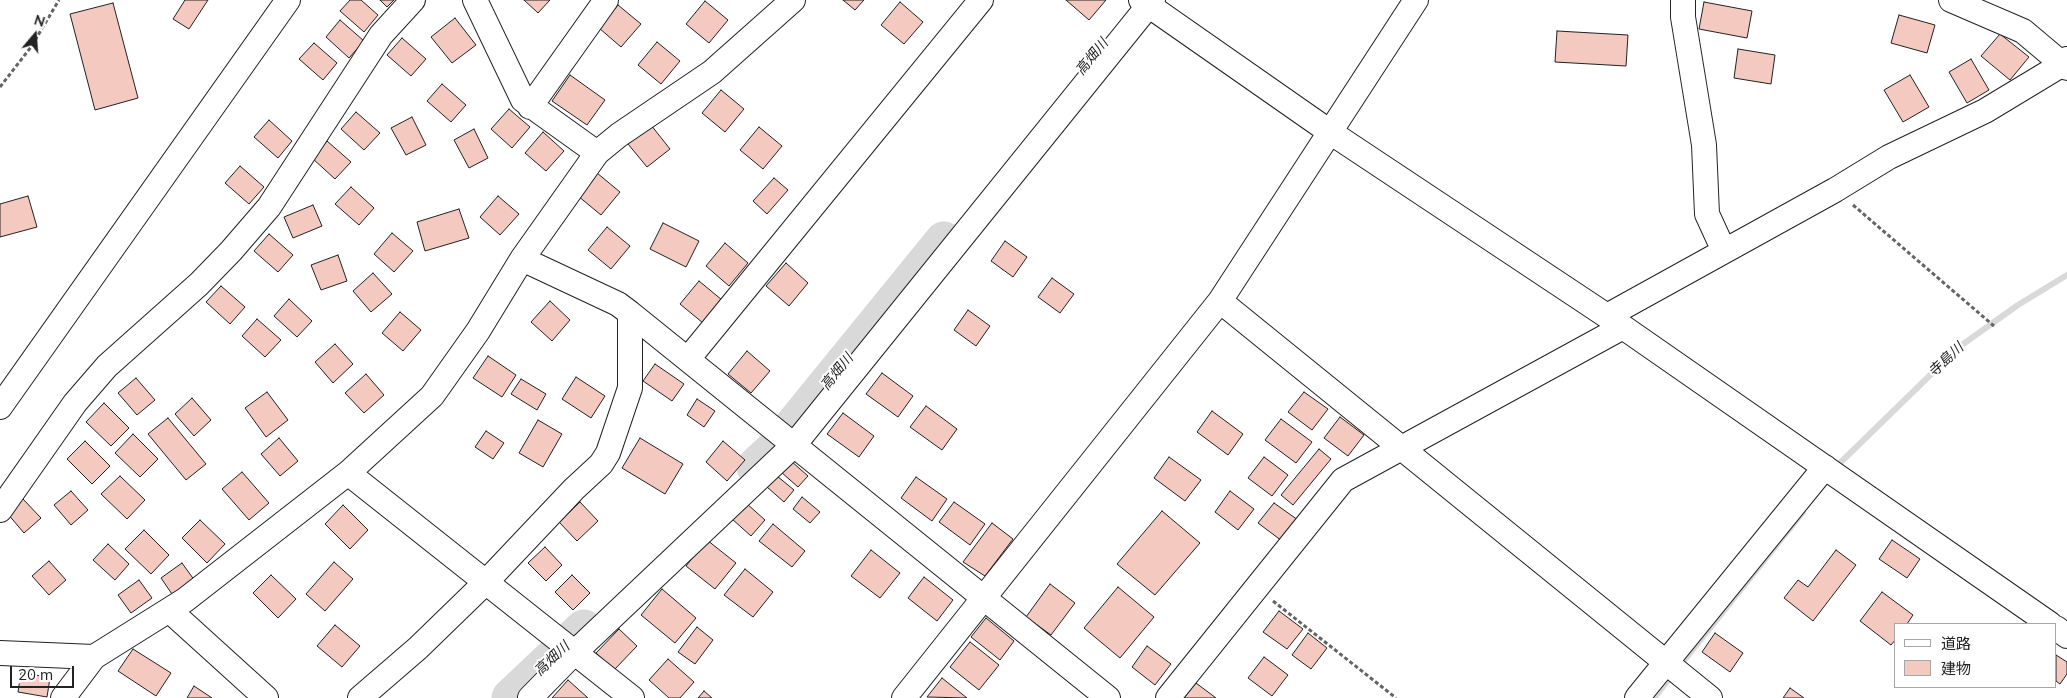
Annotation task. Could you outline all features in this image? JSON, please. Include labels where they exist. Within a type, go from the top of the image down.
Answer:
[{"type":"street","points":[[0,406],[288,0]]},
{"type":"street","points":[[0,510],[75,403],[107,366],[199,284],[231,251],[268,207],[381,35],[413,0]]},
{"type":"street","points":[[475,0],[522,100],[597,153]]},
{"type":"street","points":[[530,107],[606,0]]},
{"type":"street","points":[[67,697],[94,657],[169,610],[348,474],[432,396],[478,331],[522,258],[597,153],[619,135],[712,72],[793,0]]},
{"type":"street","points":[[688,360],[981,0]]},
{"type":"street","points":[[904,698],[1220,301],[1416,0]]},
{"type":"street","points":[[1683,0],[1683,17],[1704,145],[1707,214],[1724,251]]},
{"type":"street","points":[[1168,698],[1343,480],[1400,449],[1615,322],[1724,251],[1835,190],[1889,157],[1985,111],[2066,64],[2023,31],[1989,14],[1951,0]]},
{"type":"street","points":[[530,698],[567,647],[788,440],[1147,2],[1330,132],[1615,322],[2049,623]]},
{"type":"street","points":[[522,258],[618,304],[630,313],[985,597],[1108,698]]},
{"type":"street","points":[[1220,301],[1400,449],[1710,698]]},
{"type":"street","points":[[360,698],[418,648],[486,582],[574,489],[601,464],[608,453],[630,388],[630,313]]},
{"type":"street","points":[[1637,698],[1672,668],[1825,467]]},
{"type":"street","points":[[348,474],[632,698]]},
{"type":"street","points":[[169,610],[266,698]]},
{"type":"street","points":[[0,653],[94,657]]},
{"type":"path","points":[[0,87],[31,47],[59,0]]},
{"type":"path","points":[[1835,190],[1994,326]]},
{"type":"path","points":[[1258,588],[1396,698]]},
{"type":"building","points":[[185,0],[208,0],[189,29],[173,19]]},
{"type":"building","points":[[350,0],[361,0],[378,15],[364,32],[340,11]]},
{"type":"building","points":[[380,0],[394,0],[387,7]]},
{"type":"building","points":[[524,0],[550,0],[538,13]]},
{"type":"building","points":[[843,0],[864,0],[855,10]]},
{"type":"building","points":[[1066,0],[1106,0],[1089,20]]},
{"type":"building","points":[[705,1],[728,20],[709,43],[686,24]]},
{"type":"building","points":[[900,2],[923,22],[904,44],[881,25]]},
{"type":"building","points":[[1704,2],[1752,11],[1747,38],[1699,29]]},
{"type":"building","points":[[113,3],[138,98],[95,110],[70,14]]},
{"type":"building","points":[[618,5],[641,24],[621,47],[599,28]]},
{"type":"building","points":[[1899,15],[1935,25],[1927,53],[1891,43]]},
{"type":"building","points":[[455,18],[476,45],[452,63],[431,37]]},
{"type":"building","points":[[340,20],[364,41],[349,58],[326,37]]},
{"type":"building","points":[[1557,31],[1628,35],[1626,66],[1555,62]]},
{"type":"building","points":[[2000,34],[2029,57],[2010,80],[1981,56]]},
{"type":"building","points":[[402,38],[426,59],[411,76],[387,55]]},
{"type":"building","points":[[657,42],[680,61],[661,84],[638,65]]},
{"type":"building","points":[[314,43],[337,63],[323,80],[299,59]]},
{"type":"building","points":[[1738,49],[1775,55],[1771,84],[1734,78]]},
{"type":"building","points":[[1971,59],[1989,90],[1967,103],[1949,72]]},
{"type":"building","points":[[570,75],[605,100],[587,125],[552,101]]},
{"type":"building","points":[[1910,75],[1929,107],[1903,122],[1884,90]]},
{"type":"building","points":[[442,84],[466,105],[451,122],[427,101]]},
{"type":"building","points":[[721,90],[744,109],[725,132],[702,113]]},
{"type":"building","points":[[509,109],[530,127],[512,148],[491,129]]},
{"type":"building","points":[[356,112],[380,133],[364,150],[341,129]]},
{"type":"building","points":[[412,117],[426,145],[406,155],[391,128]]},
{"type":"building","points":[[269,120],[292,141],[278,158],[254,137]]},
{"type":"building","points":[[651,125],[670,149],[647,167],[628,144]]},
{"type":"building","points":[[759,127],[782,146],[763,169],[740,150]]},
{"type":"building","points":[[474,129],[488,158],[469,168],[454,140]]},
{"type":"building","points":[[543,132],[564,151],[546,171],[525,153]]},
{"type":"building","points":[[327,141],[351,162],[335,179],[312,158]]},
{"type":"building","points":[[240,166],[264,187],[249,204],[225,183]]},
{"type":"building","points":[[597,173],[620,192],[601,215],[578,196]]},
{"type":"building","points":[[774,178],[788,190],[767,214],[753,201]]},
{"type":"building","points":[[351,187],[374,208],[359,225],[335,204]]},
{"type":"building","points":[[28,196],[37,227],[0,237],[0,204]]},
{"type":"building","points":[[498,196],[519,214],[500,235],[480,217]]},
{"type":"building","points":[[313,205],[322,226],[293,238],[284,217]]},
{"type":"building","points":[[459,209],[469,238],[425,251],[417,222]]},
{"type":"building","points":[[663,223],[699,241],[686,267],[650,249]]},
{"type":"building","points":[[607,227],[630,246],[611,269],[588,250]]},
{"type":"building","points":[[392,233],[413,251],[394,272],[374,254]]},
{"type":"building","points":[[269,234],[293,255],[278,272],[254,251]]},
{"type":"building","points":[[1005,241],[1027,257],[1013,277],[991,261]]},
{"type":"building","points":[[725,243],[748,263],[729,286],[706,266]]},
{"type":"building","points":[[338,255],[347,281],[321,290],[311,265]]},
{"type":"building","points":[[786,263],[808,283],[789,306],[766,286]]},
{"type":"building","points":[[373,273],[392,294],[371,312],[353,291]]},
{"type":"building","points":[[1052,278],[1074,294],[1060,313],[1038,297]]},
{"type":"building","points":[[699,281],[722,300],[703,323],[680,304]]},
{"type":"building","points":[[221,286],[245,307],[230,324],[206,302]]},
{"type":"building","points":[[289,299],[312,321],[297,337],[274,316]]},
{"type":"building","points":[[550,301],[570,320],[552,341],[531,322]]},
{"type":"building","points":[[968,310],[990,326],[976,346],[954,330]]},
{"type":"building","points":[[400,312],[421,330],[403,351],[382,333]]},
{"type":"building","points":[[257,319],[281,340],[265,357],[242,336]]},
{"type":"building","points":[[335,344],[353,364],[333,383],[315,362]]},
{"type":"building","points":[[747,351],[770,371],[751,393],[728,374]]},
{"type":"building","points":[[488,356],[516,375],[502,397],[473,378]]},
{"type":"building","points":[[655,364],[684,384],[672,401],[643,381]]},
{"type":"building","points":[[882,373],[913,396],[898,417],[866,394]]},
{"type":"building","points":[[366,374],[384,395],[364,413],[345,393]]},
{"type":"building","points":[[576,377],[605,396],[591,418],[562,399]]},
{"type":"building","points":[[136,378],[155,400],[137,415],[118,393]]},
{"type":"building","points":[[521,379],[546,394],[537,410],[511,394]]},
{"type":"building","points":[[267,392],[288,420],[266,437],[245,408]]},
{"type":"building","points":[[1304,392],[1328,409],[1312,430],[1288,412]]},
{"type":"building","points":[[192,398],[211,420],[194,436],[175,414]]},
{"type":"building","points":[[697,399],[715,411],[704,427],[687,415]]},
{"type":"building","points":[[104,403],[129,428],[111,446],[86,422]]},
{"type":"building","points":[[926,406],[957,429],[942,450],[910,427]]},
{"type":"building","points":[[1212,411],[1243,434],[1228,455],[1197,432]]},
{"type":"building","points":[[843,413],[874,436],[859,457],[827,434]]},
{"type":"building","points":[[1340,417],[1364,435],[1348,456],[1324,438]]},
{"type":"building","points":[[168,418],[206,464],[186,480],[148,434]]},
{"type":"building","points":[[1281,419],[1312,442],[1296,463],[1265,440]]},
{"type":"building","points":[[538,420],[562,434],[543,467],[519,453]]},
{"type":"building","points":[[486,431],[504,443],[493,459],[475,447]]},
{"type":"building","points":[[133,434],[158,459],[140,477],[115,453]]},
{"type":"building","points":[[279,438],[298,461],[280,476],[261,454]]},
{"type":"building","points":[[640,438],[683,464],[665,494],[622,468]]},
{"type":"building","points":[[85,441],[110,466],[92,484],[67,459]]},
{"type":"building","points":[[723,441],[745,460],[727,481],[706,462]]},
{"type":"building","points":[[1319,449],[1331,459],[1293,505],[1281,495]]},
{"type":"building","points":[[1169,457],[1201,480],[1185,501],[1154,478]]},
{"type":"building","points":[[1264,457],[1288,475],[1272,496],[1248,478]]},
{"type":"building","points":[[791,461],[808,476],[798,487],[781,472]]},
{"type":"building","points":[[242,472],[269,503],[249,520],[222,489]]},
{"type":"building","points":[[120,476],[145,500],[127,519],[101,494]]},
{"type":"building","points":[[777,476],[794,490],[784,502],[767,487]]},
{"type":"building","points":[[916,477],[947,499],[932,521],[901,498]]},
{"type":"building","points":[[71,491],[88,510],[71,525],[54,505]]},
{"type":"building","points":[[1230,491],[1254,509],[1238,530],[1215,512]]},
{"type":"building","points":[[802,497],[820,512],[810,523],[793,509]]},
{"type":"building","points":[[23,499],[41,518],[24,533],[7,513]]},
{"type":"building","points":[[580,502],[598,521],[577,541],[559,522]]},
{"type":"building","points":[[954,502],[985,524],[970,545],[939,522]]},
{"type":"building","points":[[746,503],[765,520],[751,536],[732,519]]},
{"type":"building","points":[[1274,503],[1298,520],[1282,541],[1258,523]]},
{"type":"building","points":[[343,505],[368,530],[350,549],[325,524]]},
{"type":"building","points":[[1162,511],[1200,543],[1155,595],[1117,564]]},
{"type":"building","points":[[200,520],[225,544],[207,563],[182,538]]},
{"type":"building","points":[[992,523],[1013,539],[985,576],[963,562]]},
{"type":"building","points":[[773,524],[805,551],[792,567],[759,541]]},
{"type":"building","points":[[144,530],[169,555],[151,574],[125,549]]},
{"type":"building","points":[[707,540],[736,563],[715,589],[686,566]]},
{"type":"building","points":[[1892,540],[1920,559],[1907,578],[1879,559]]},
{"type":"building","points":[[108,544],[129,564],[115,580],[93,560]]},
{"type":"building","points":[[545,547],[562,565],[546,581],[528,563]]},
{"type":"building","points":[[871,550],[900,573],[880,598],[851,576]]},
{"type":"building","points":[[1836,550],[1856,565],[1813,621],[1784,598],[1798,580],[1808,587]]},
{"type":"building","points":[[49,561],[66,580],[49,595],[32,576]]},
{"type":"building","points":[[334,562],[353,579],[325,611],[306,594]]},
{"type":"building","points":[[182,563],[195,581],[174,597],[161,578]]},
{"type":"building","points":[[745,569],[773,592],[753,617],[724,595]]},
{"type":"building","points":[[271,575],[296,599],[278,618],[253,593]]},
{"type":"building","points":[[572,575],[590,593],[573,610],[555,592]]},
{"type":"building","points":[[924,577],[953,600],[937,621],[908,598]]},
{"type":"building","points":[[139,580],[152,598],[131,613],[118,595]]},
{"type":"building","points":[[1050,584],[1075,603],[1051,635],[1026,617]]},
{"type":"building","points":[[1118,587],[1154,617],[1120,658],[1084,628]]},
{"type":"building","points":[[662,589],[696,618],[675,643],[641,615]]},
{"type":"building","points":[[1882,592],[1913,615],[1908,623],[1894,623],[1894,641],[1891,645],[1860,621]]},
{"type":"building","points":[[1279,611],[1303,629],[1287,649],[1263,632]]},
{"type":"building","points":[[986,618],[1014,641],[1000,660],[971,637]]},
{"type":"building","points":[[335,625],[360,646],[342,667],[317,646]]},
{"type":"building","points":[[697,627],[713,640],[695,664],[678,652]]},
{"type":"building","points":[[619,629],[637,646],[614,670],[596,653]]},
{"type":"building","points":[[1308,633],[1327,648],[1311,669],[1292,655]]},
{"type":"building","points":[[1715,633],[1743,653],[1730,672],[1702,652]]},
{"type":"building","points":[[970,642],[999,665],[979,690],[950,667]]},
{"type":"building","points":[[1147,646],[1171,664],[1155,685],[1132,667]]},
{"type":"building","points":[[133,649],[171,673],[156,696],[118,671]]},
{"type":"building","points":[[2057,656],[2067,662],[2067,674],[2060,684],[2057,682]]},
{"type":"building","points":[[1264,657],[1288,675],[1272,696],[1248,678]]},
{"type":"building","points":[[668,659],[694,682],[680,698],[669,698],[649,680]]},
{"type":"building","points":[[21,672],[50,678],[47,697],[18,692]]},
{"type":"building","points":[[942,678],[967,698],[927,697]]},
{"type":"building","points":[[568,680],[588,698],[552,698]]},
{"type":"building","points":[[1196,683],[1216,698],[1184,698]]},
{"type":"building","points":[[194,686],[212,698],[187,698]]},
{"type":"building","points":[[1790,688],[1804,698],[1783,698]]},
{"type":"building","points":[[704,691],[712,698],[698,698]]},
{"type":"waterway","name":"高畑川","points":[[756,467],[774,450],[944,241]]},
{"type":"waterway","name":"寺島川","points":[[1840,463],[1959,347],[2018,305],[2067,275]]},
{"type":"waterway","name":"寺島川","points":[[1654,698],[1803,512]]},
{"type":"waterway","name":"高畑川","points":[[511,698],[584,629]]}]
